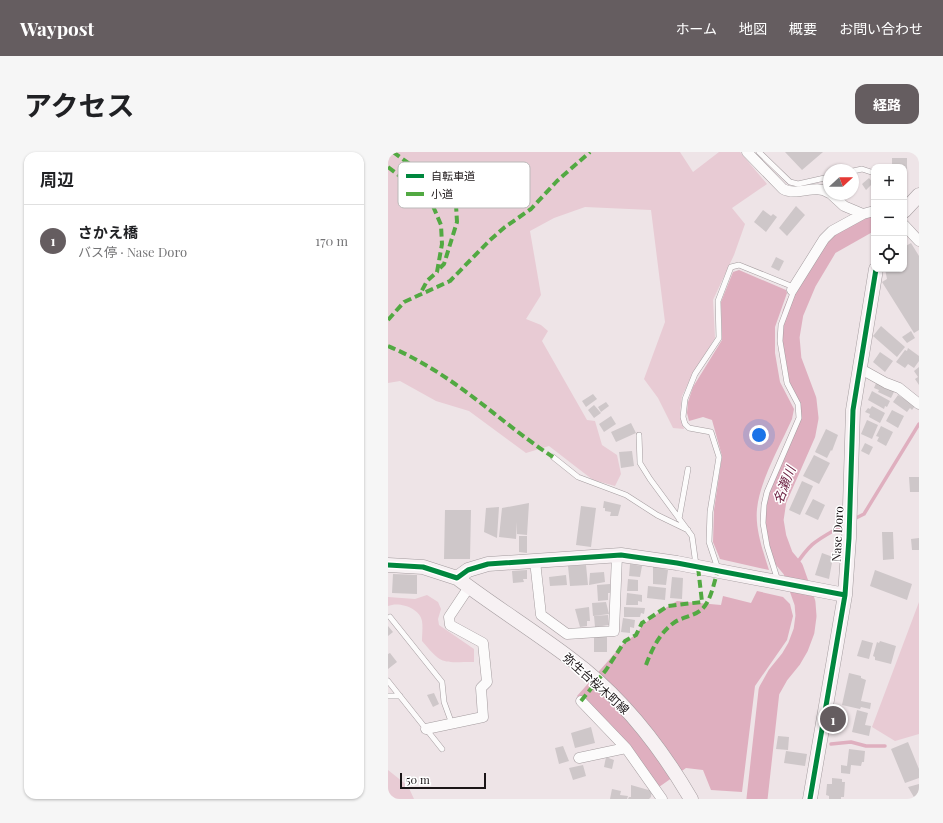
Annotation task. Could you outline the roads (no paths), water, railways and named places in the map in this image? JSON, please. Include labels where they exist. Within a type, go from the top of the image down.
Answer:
[{"type":"street","points":[[747,152],[784,189],[790,193],[820,189],[823,190]]},
{"type":"street","points":[[907,207],[919,195]]},
{"type":"street","points":[[838,200],[847,208],[863,214]]},
{"type":"street","points":[[792,290],[824,239],[832,231],[863,214],[871,212]]},
{"type":"street","points":[[907,228],[919,241]]},
{"type":"street","name":"Nase Doro","points":[[810,799],[844,595],[849,527],[853,410],[875,272]]},
{"type":"street","points":[[859,368],[886,383],[899,388],[911,400],[919,404]]},
{"type":"street","points":[[457,578],[468,570],[488,564],[618,555],[644,557],[696,566],[844,595]]},
{"type":"street","points":[[535,561],[541,615],[567,634],[575,634],[614,631],[618,555]]},
{"type":"street","name":"弥生台桜木町線","points":[[388,564],[423,567],[457,578],[572,660],[611,694],[652,739],[691,799]]},
{"type":"street","points":[[426,730],[483,717],[481,688],[488,682],[483,643],[450,625],[449,617],[469,587]]},
{"type":"street","points":[[581,701],[626,748],[662,799]]},
{"type":"street","points":[[578,758],[626,748]]},
{"type":"lane","points":[[759,152],[790,182],[798,184],[823,178]]},
{"type":"lane","points":[[859,170],[862,169],[871,172]]},
{"type":"lane","points":[[718,570],[709,542],[710,512],[719,457],[711,432],[689,428],[685,424],[683,417],[685,399],[695,374],[719,338],[718,301],[731,267],[739,265],[791,286],[793,294],[781,325],[780,341],[785,377],[798,404],[799,418],[767,492],[763,523],[767,546],[781,582]]},
{"type":"lane","points":[[640,436],[640,463],[688,530],[694,542],[696,566]]},
{"type":"lane","points":[[553,456],[578,477],[626,494],[657,515],[688,530]]},
{"type":"lane","points":[[679,519],[688,469]]},
{"type":"lane","points":[[390,617],[442,682],[444,702],[452,724]]},
{"type":"lane","points":[[388,681],[442,748]]},
{"type":"lane","points":[[388,696],[400,696]]},
{"type":"waterway","name":"名瀬川","points":[[757,799],[769,691],[778,675],[791,659],[798,647],[804,631],[806,616],[805,603],[793,569],[783,557],[776,538],[773,520],[776,500],[805,434],[808,418],[806,400],[791,360],[789,337],[793,313],[806,282],[828,245],[871,221]]},
{"type":"waterway","points":[[854,519],[864,514],[919,424]]},
{"type":"waterway","points":[[793,569],[810,546],[845,524]]},
{"type":"waterway","points":[[831,744],[851,742],[866,746],[885,746]]},
{"type":"place","name":"さかえ橋","points":[[833,719]]}]
